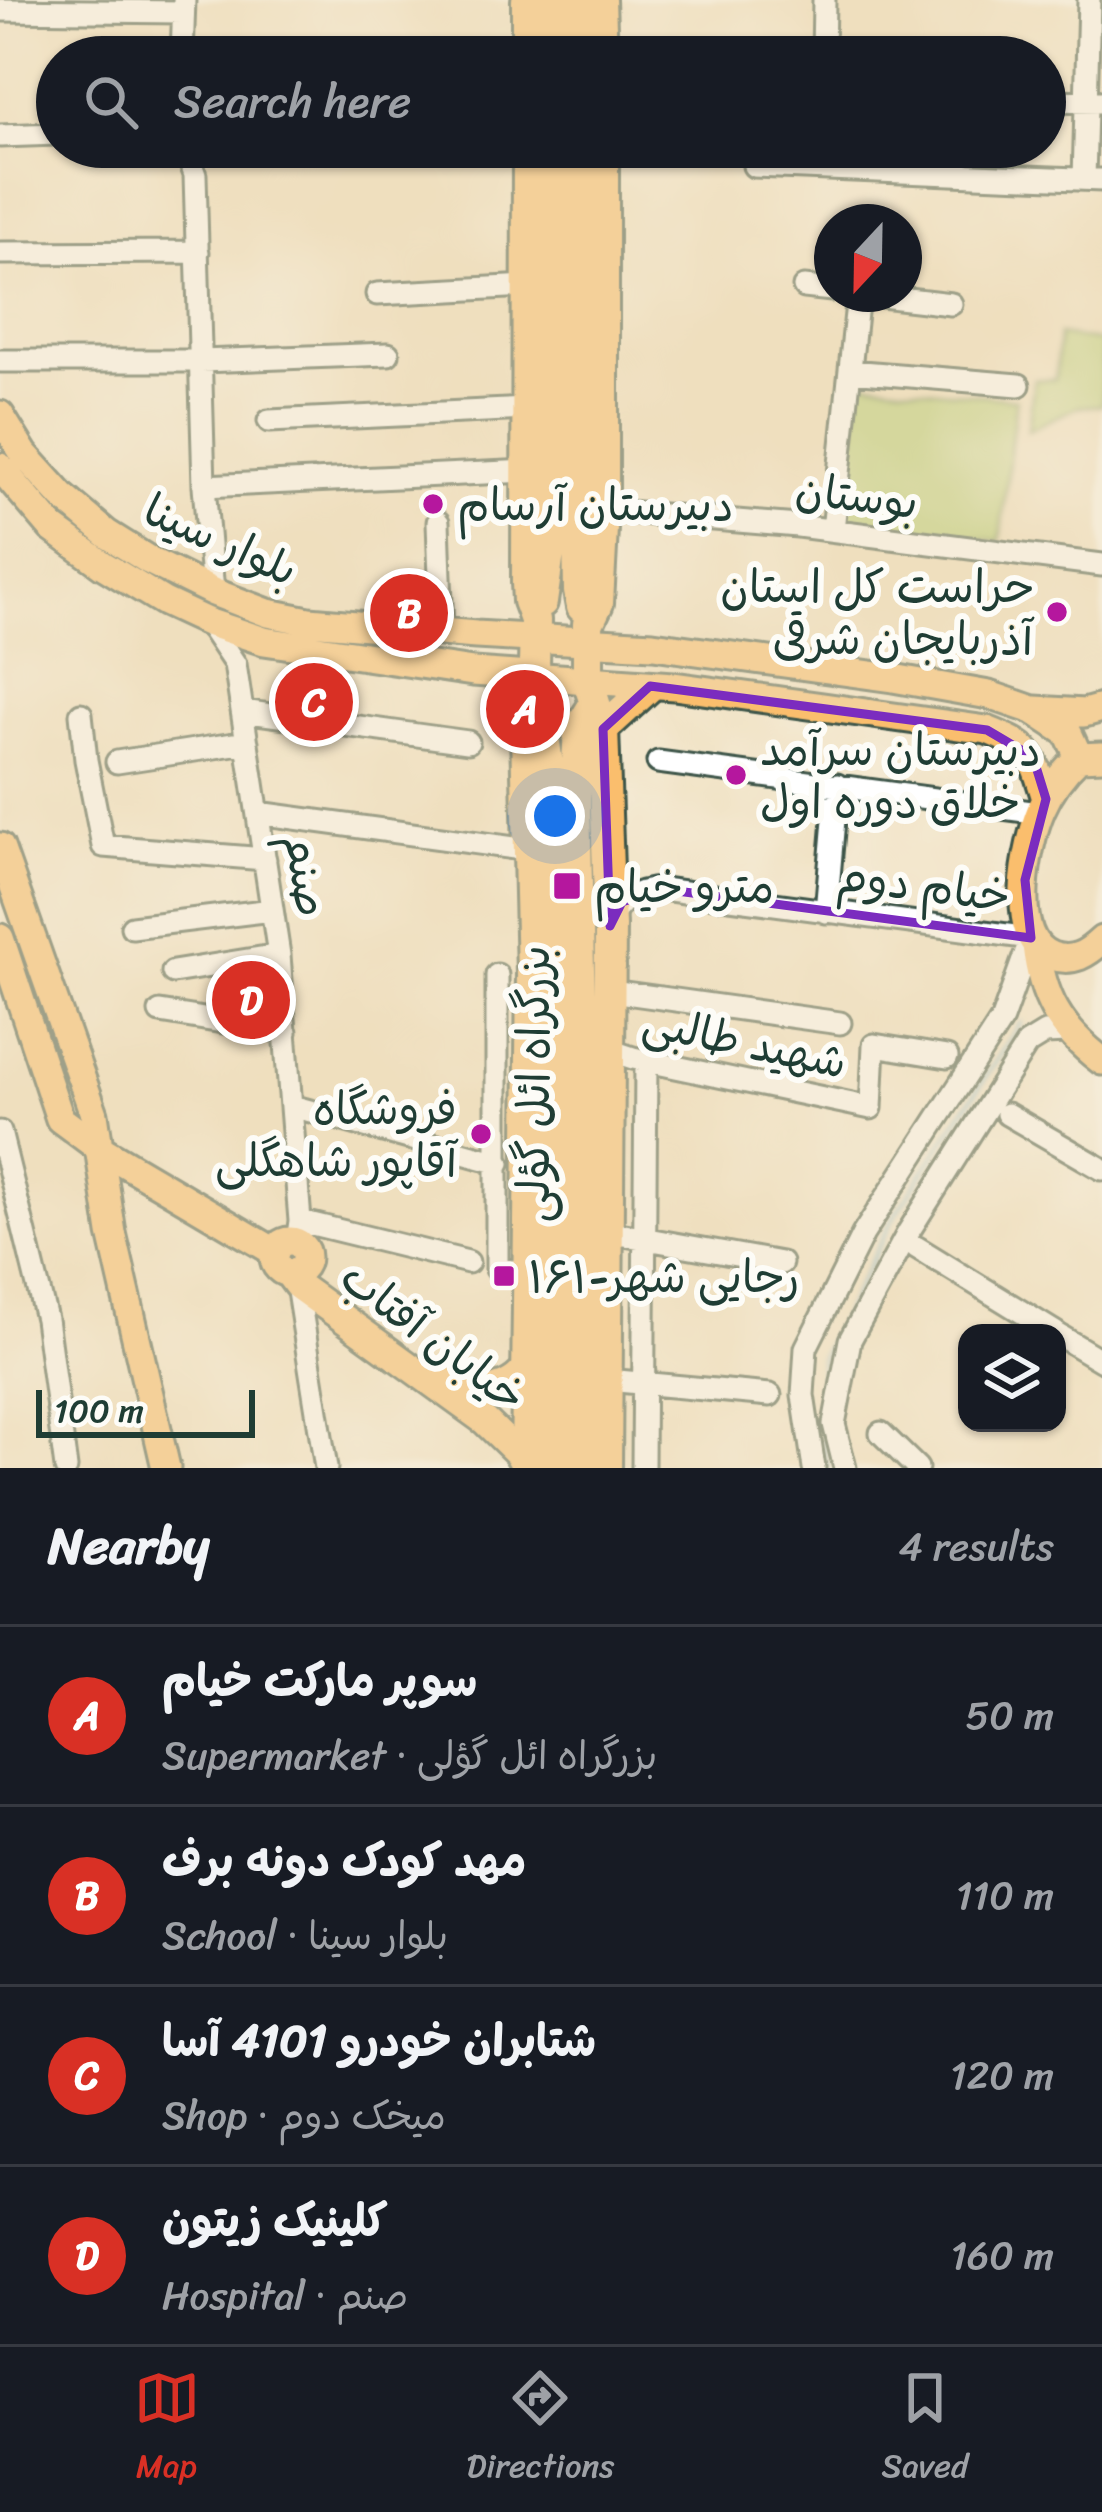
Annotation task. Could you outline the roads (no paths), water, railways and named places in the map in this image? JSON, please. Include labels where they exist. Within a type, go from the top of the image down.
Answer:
[{"type":"highway","points":[[526,0],[527,36]]},
{"type":"highway","points":[[553,0],[553,36]]},
{"type":"highway","points":[[575,0],[576,36]]},
{"type":"highway","points":[[600,0],[601,36]]},
{"type":"highway","points":[[526,1468],[532,974],[526,732],[533,713],[534,678],[534,630],[528,601],[527,168]]},
{"type":"highway","points":[[555,168],[565,533],[588,633],[610,926],[607,1380],[600,1466]]},
{"type":"highway","points":[[534,630],[565,533],[576,168]]},
{"type":"highway","points":[[588,633],[598,603],[603,510],[603,168]]},
{"type":"highway","points":[[595,705],[650,686]]},
{"type":"highway","name":"بزرگراه ائل گؤلی","points":[[595,705],[579,729],[575,797],[600,1466]]},
{"type":"highway","name":"بزرگراه ائل گؤلی","points":[[533,713],[543,730],[551,787],[556,994],[554,1468]]},
{"type":"main road","name":"بلوار سینا","points":[[0,415],[24,454],[92,521],[150,561],[268,613],[442,632],[588,633],[893,678],[989,695],[1034,710]]},
{"type":"main road","name":"بلوار سینا","points":[[0,467],[52,528],[103,566],[207,622],[270,642],[534,678],[595,705],[650,686],[674,686],[987,730],[1033,757],[1043,806]]},
{"type":"main road","points":[[1034,710],[1102,708]]},
{"type":"main road","points":[[1034,710],[1094,752],[1057,780],[1043,806],[1029,850],[1024,916],[1042,986],[1067,1032],[1102,1060]]},
{"type":"main road","points":[[0,847],[94,1114],[112,1233],[165,1464]]},
{"type":"main road","points":[[0,938],[60,1119],[156,1180]]},
{"type":"main road","points":[[1034,941],[1043,952],[1073,958],[1087,954],[1102,940]]},
{"type":"main road","points":[[94,1114],[156,1180]]},
{"type":"main road","name":"خیابان آفتاب","points":[[156,1180],[293,1257],[485,1421],[518,1453],[526,1468]]},
{"type":"main road","points":[[112,1233],[120,1207],[133,1193],[182,1196]]},
{"type":"main road","points":[[293,1257],[308,1275],[452,1386],[466,1392],[505,1386],[521,1377],[528,1365]]},
{"type":"main road","points":[[485,1421],[495,1407],[490,1389]]},
{"type":"street","points":[[824,0],[824,36]]},
{"type":"street","points":[[947,168],[1093,180],[1088,0]]},
{"type":"street","points":[[0,10],[183,6],[182,36]]},
{"type":"street","points":[[0,136],[36,135]]},
{"type":"street","points":[[192,168],[204,486],[214,592]]},
{"type":"street","points":[[0,253],[198,252]]},
{"type":"street","points":[[377,294],[527,286]]},
{"type":"street","points":[[804,287],[814,288]]},
{"type":"street","points":[[922,301],[951,304]]},
{"type":"street","points":[[833,530],[858,312]]},
{"type":"street","points":[[0,361],[201,362],[388,354]]},
{"type":"street","points":[[850,371],[1019,385]]},
{"type":"street","points":[[268,421],[528,410]]},
{"type":"street","points":[[204,486],[529,471]]},
{"type":"street","name":"بوستان","points":[[603,510],[833,530],[1102,565]]},
{"type":"street","points":[[438,522],[442,632]]},
{"type":"street","points":[[207,622],[235,664],[270,642]]},
{"type":"street","name":"صنم","points":[[235,664],[279,955],[292,1106],[293,1257],[326,1468]]},
{"type":"street","points":[[242,711],[468,742]]},
{"type":"street","points":[[81,714],[104,846],[265,859]]},
{"type":"street","points":[[117,762],[247,742]]},
{"type":"street","points":[[658,762],[1043,806]]},
{"type":"street","points":[[826,912],[836,785]]},
{"type":"street","points":[[258,813],[529,850]]},
{"type":"street","name":"خیام دوم","points":[[610,926],[622,902],[648,890],[1034,941]]},
{"type":"street","points":[[132,927],[272,910]]},
{"type":"street","points":[[814,1468],[803,1395],[806,1348],[863,1234],[1002,1019],[1034,941]]},
{"type":"street","points":[[173,972],[279,955]]},
{"type":"street","points":[[497,975],[496,1269],[529,1273]]},
{"type":"street","points":[[610,991],[840,1023]]},
{"type":"street","points":[[160,1012],[286,1032]]},
{"type":"street","points":[[845,1468],[834,1424],[850,1340],[909,1231],[1027,1044],[1045,1033],[1067,1032]]},
{"type":"street","name":"شهید طالبی","points":[[609,1050],[871,1108],[874,1046],[947,1057]]},
{"type":"street","points":[[643,1468],[646,1060]]},
{"type":"street","points":[[292,1106],[499,1163]]},
{"type":"street","points":[[1007,1114],[1102,1168]]},
{"type":"street","points":[[0,1132],[46,1319],[66,1468]]},
{"type":"street","points":[[608,1232],[781,1264]]},
{"type":"street","points":[[916,1246],[1042,1324]]},
{"type":"street","points":[[293,1257],[468,1262]]},
{"type":"street","points":[[1066,1339],[1102,1361]]},
{"type":"street","points":[[607,1380],[770,1395]]},
{"type":"street","points":[[880,1433],[917,1468]]},
{"type":"waterway","points":[[828,1468],[821,1359],[891,1222],[1021,1023]]},
{"type":"place","name":"دبیرستان آرسام","points":[[433,504]]},
{"type":"place","name":"حراست کل استان آذربایجان شرقی","points":[[1057,612]]},
{"type":"place","name":"مهد کودک دونه برف","points":[[409,613]]},
{"type":"place","name":"شتابران خودرو 4101 آسا","points":[[314,702]]},
{"type":"place","name":"سوپر مارکت خیام","points":[[525,709]]},
{"type":"place","name":"دبیرستان سرآمد خلاق دوره اول","points":[[736,775]]},
{"type":"place","name":"مترو خیام","points":[[567,886]]},
{"type":"place","name":"کلینیک زیتون","points":[[251,1000]]},
{"type":"place","name":"فروشگاه آقاپور شاهگلی","points":[[481,1134]]},
{"type":"place","name":"۱۶۱-رجایی شهر","points":[[504,1276]]}]
